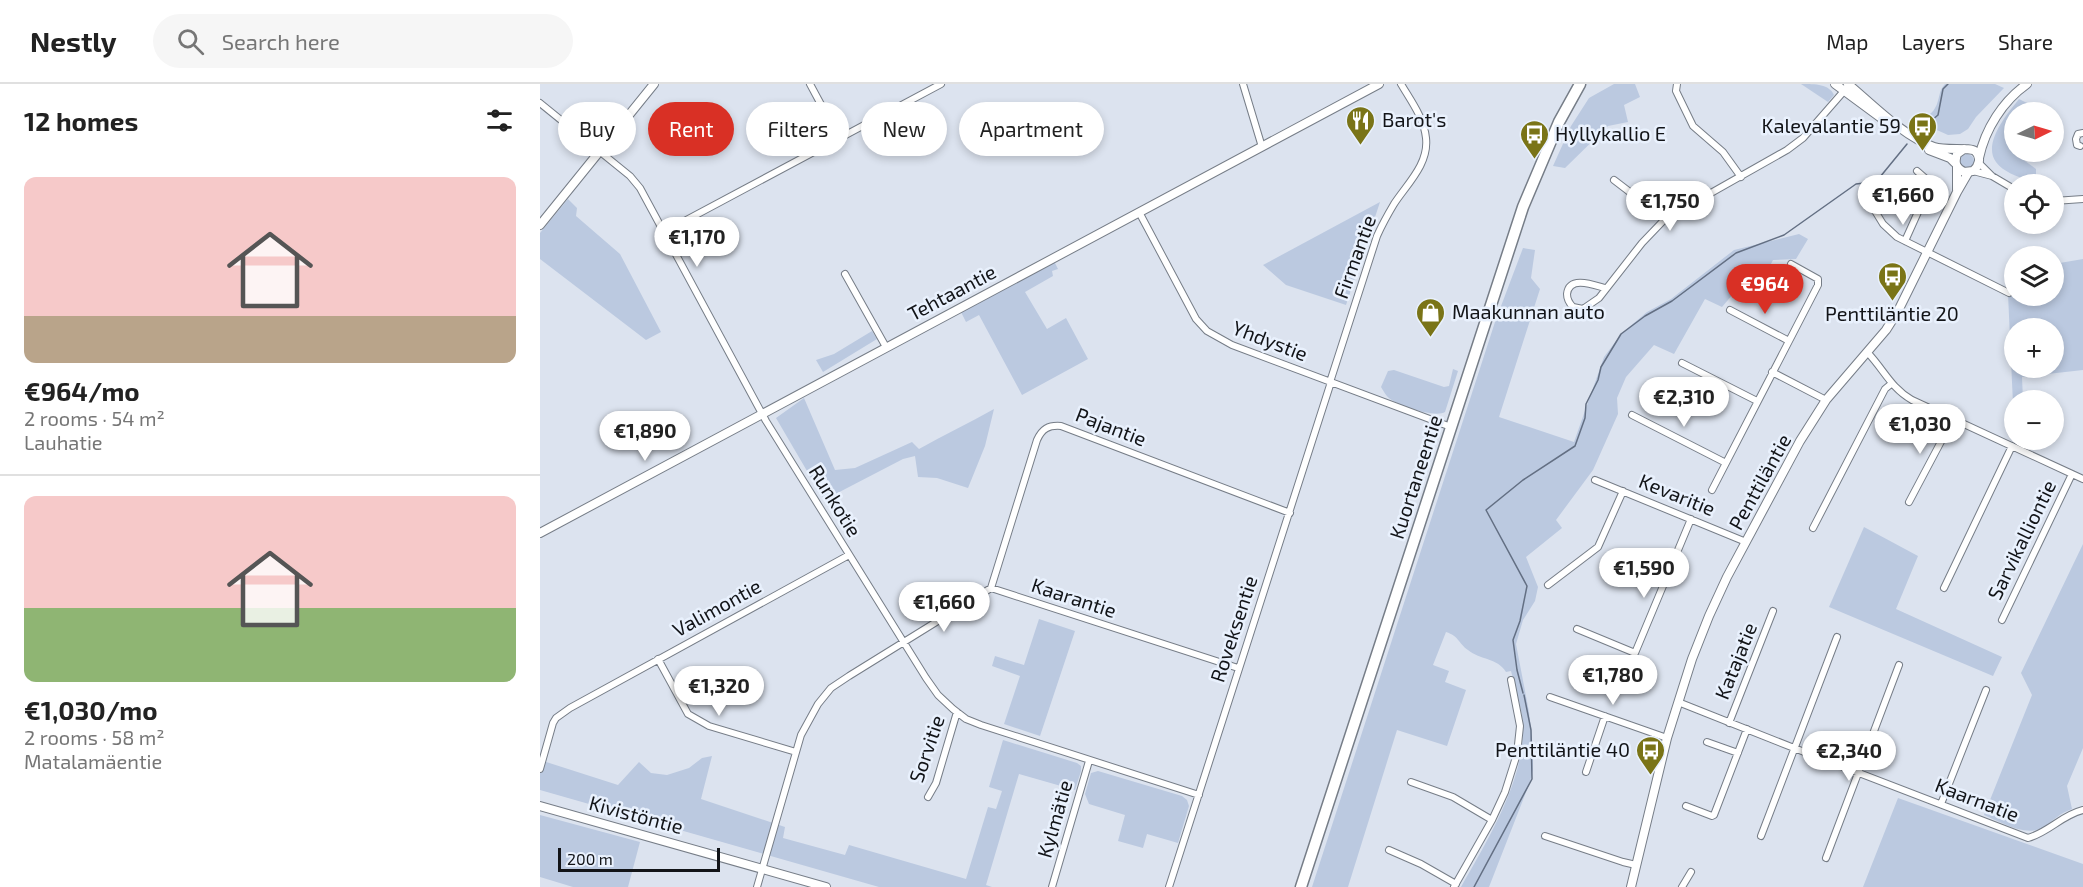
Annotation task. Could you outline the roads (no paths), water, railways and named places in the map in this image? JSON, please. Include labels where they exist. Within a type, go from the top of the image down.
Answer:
[{"type":"highway","name":"Kuortaneentie","points":[[1300,887],[1523,207],[1559,122],[1580,84]]},
{"type":"main road","points":[[1835,84],[1848,86],[1910,134],[1924,142],[1948,150],[1973,150],[1979,160]]},
{"type":"main road","points":[[1848,86],[1924,148],[1946,156],[1960,170],[1971,172],[1979,160],[1986,135],[2007,102],[2027,84]]},
{"type":"main road","points":[[1956,165],[1957,154],[1986,135]]},
{"type":"main road","name":"Kivistöntie","points":[[540,806],[826,887]]},
{"type":"street","points":[[636,106],[654,84]]},
{"type":"street","points":[[810,84],[820,102]]},
{"type":"street","points":[[849,133],[939,84]]},
{"type":"street","points":[[1243,84],[1262,147]]},
{"type":"street","name":"Tehtaantie","points":[[540,533],[1379,84]]},
{"type":"street","name":"Firmantie","points":[[1331,382],[1377,236],[1385,219],[1421,165],[1425,152],[1426,140],[1423,125],[1417,109],[1401,84]]},
{"type":"street","points":[[1677,84],[1676,91],[1693,126],[1723,152],[1741,177]]},
{"type":"street","points":[[1605,288],[1578,282],[1567,291],[1567,298],[1573,307],[1583,309],[1599,298],[1642,243],[1665,219],[1772,160],[1803,138],[1848,86]]},
{"type":"street","name":"Runkotie","points":[[540,103],[558,118]]},
{"type":"street","points":[[2080,146],[2077,145],[2076,139],[2078,134],[2083,133]]},
{"type":"street","points":[[540,225],[595,156]]},
{"type":"street","name":"Runkotie","points":[[605,156],[630,176],[640,188],[762,413],[938,694],[957,712],[981,725],[1198,795]]},
{"type":"street","points":[[664,232],[805,156]]},
{"type":"street","points":[[1979,160],[1992,176]]},
{"type":"street","name":"Penttiläntie","points":[[1956,165],[1957,192]]},
{"type":"street","points":[[1905,241],[1927,192],[1926,178],[1917,171]]},
{"type":"street","points":[[1971,172],[1992,176],[2004,183]]},
{"type":"street","name":"Penttiläntie","points":[[1631,887],[1667,738],[1692,659],[1709,616],[1800,441],[1826,400],[1868,353],[1898,311],[1957,192],[1971,172]]},
{"type":"street","points":[[1614,180],[1665,219]]},
{"type":"street","points":[[2064,200],[2083,199]]},
{"type":"street","points":[[1872,206],[1889,230],[1905,241],[2004,291]]},
{"type":"street","name":"Yhdystie","points":[[1139,213],[1186,302],[1206,331],[1232,345],[1451,427]]},
{"type":"street","points":[[1712,490],[1724,462],[1818,285],[1818,279],[1791,264]]},
{"type":"street","points":[[845,274],[886,346]]},
{"type":"street","points":[[1730,310],[1789,341]]},
{"type":"street","points":[[1868,353],[1899,393],[2004,442]]},
{"type":"street","points":[[1682,363],[1757,401]]},
{"type":"street","points":[[1772,372],[1826,400]]},
{"type":"street","name":"Roveksentie","points":[[1169,887],[1331,382]]},
{"type":"street","points":[[1813,528],[1885,389],[1891,384]]},
{"type":"street","points":[[1632,415],[1724,462]]},
{"type":"street","points":[[1909,502],[1953,419]]},
{"type":"street","name":"Pajantie","points":[[991,588],[1037,440],[1047,427],[1061,426],[1290,513]]},
{"type":"street","points":[[1944,588],[2010,450]]},
{"type":"street","points":[[2021,450],[2083,479]]},
{"type":"street","name":"Sarvikalliontie","points":[[2002,620],[2072,474]]},
{"type":"street","name":"Kevaritie","points":[[1595,480],[1746,542]]},
{"type":"street","points":[[1548,585],[1598,547],[1623,492]]},
{"type":"street","points":[[1578,629],[1635,653],[1691,519]]},
{"type":"street","name":"Valimontie","points":[[540,770],[556,718],[570,708],[849,555]]},
{"type":"street","points":[[757,887],[796,752],[808,719],[831,688],[991,588]]},
{"type":"street","name":"Kaarantie","points":[[991,588],[1238,668]]},
{"type":"street","name":"Katajatie","points":[[1729,723],[1773,611]]},
{"type":"street","points":[[1761,836],[1837,638]]},
{"type":"street","points":[[658,659],[688,714],[697,721],[796,752]]},
{"type":"street","points":[[1826,858],[1899,665]]},
{"type":"street","points":[[1389,850],[1421,864],[1455,886],[1505,792],[1520,740],[1520,726],[1511,680]]},
{"type":"street","points":[[1941,804],[1986,690]]},
{"type":"street","points":[[1550,697],[1667,738]]},
{"type":"street","name":"Kaarnatie","points":[[1678,702],[2028,838],[2040,834],[2070,813],[2083,810]]},
{"type":"street","name":"Sorvitie","points":[[928,797],[936,783],[957,712]]},
{"type":"street","points":[[1586,772],[1605,716]]},
{"type":"street","points":[[1686,806],[1714,815],[1747,729]]},
{"type":"street","points":[[1707,742],[1738,753]]},
{"type":"street","name":"Kylmätie","points":[[1052,887],[1089,761]]},
{"type":"street","points":[[1411,782],[1453,797],[1492,820]]},
{"type":"street","points":[[1545,836],[1636,865]]},
{"type":"street","points":[[1682,887],[1691,872]]},
{"type":"waterway","points":[[1925,126],[1938,115],[1943,89],[1948,84]]},
{"type":"waterway","points":[[1523,693],[1513,640],[1520,621],[1527,586],[1486,510],[1523,480],[1575,446],[1585,418],[1586,404],[1598,380],[1601,367],[1621,334],[1645,316],[1672,301],[1736,253],[1784,235],[1856,184],[1873,182],[1880,177],[1907,144]]},
{"type":"waterway","points":[[1474,887],[1532,779],[1531,730],[1524,695]]},
{"type":"place","name":"Barot's","points":[[1361,146]]},
{"type":"place","name":"Kalevalantie 59","points":[[1922,152]]},
{"type":"place","name":"Hyllykallio E","points":[[1534,160]]},
{"type":"place","name":"Penttiläntie 20","points":[[1892,302]]},
{"type":"place","name":"Maakunnan auto","points":[[1431,338]]},
{"type":"place","name":"Penttiläntie 40","points":[[1651,776]]}]
